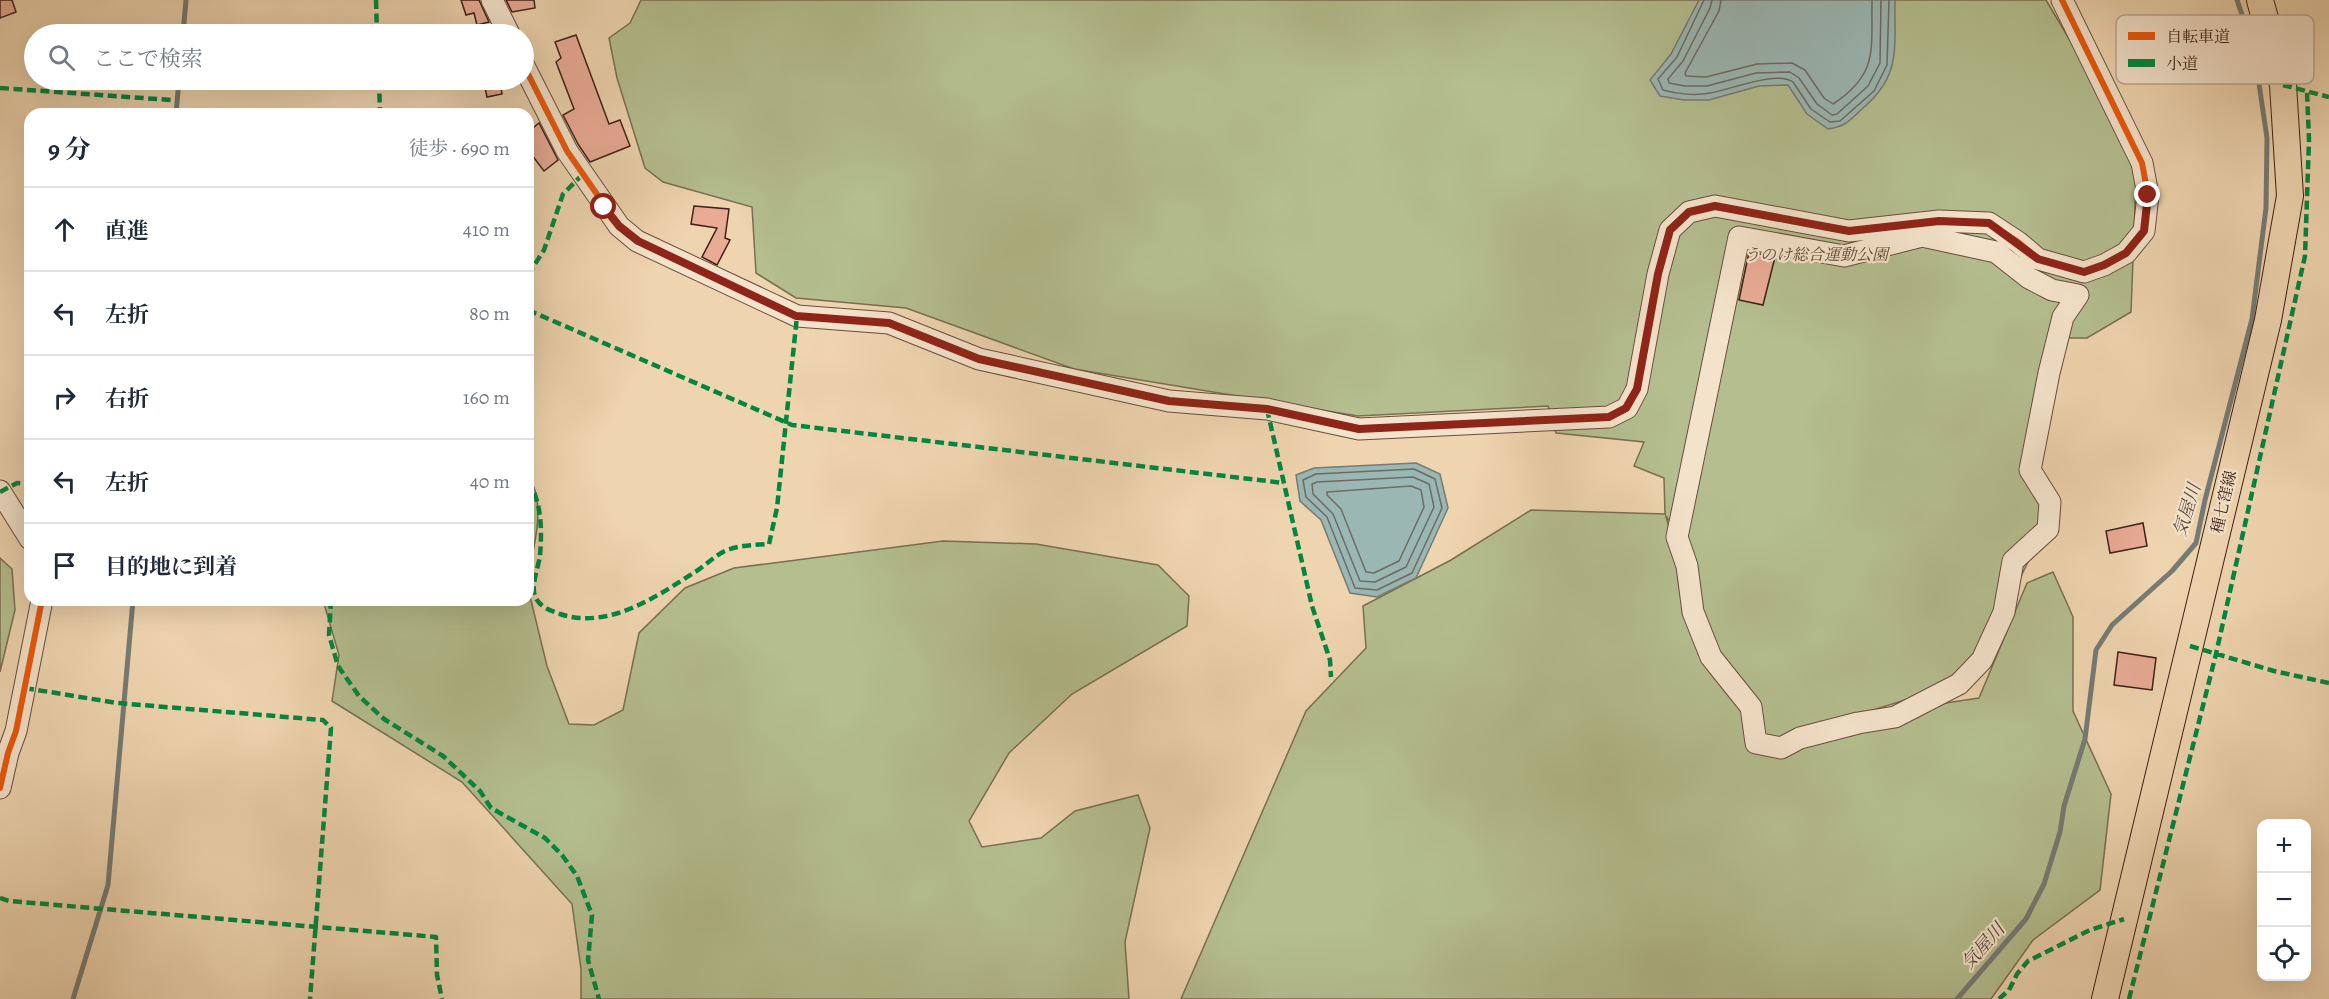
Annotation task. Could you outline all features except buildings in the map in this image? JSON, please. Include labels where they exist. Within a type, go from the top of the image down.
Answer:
[{"type":"main road","name":"種七窪線","points":[[2260,0],[2264,15]]},
{"type":"main road","name":"種七窪線","points":[[2105,999],[2268,320],[2290,196],[2282,84]]},
{"type":"street","points":[[492,0],[504,24]]},
{"type":"street","points":[[534,86],[567,151],[619,226],[638,241],[796,316],[889,323],[990,362],[1169,401],[1267,409],[1359,429],[1609,417],[1626,408],[1637,389],[1658,274],[1670,230],[1689,212],[1715,206],[1849,231],[1939,221],[1989,223],[2038,259],[2084,272],[2104,265],[2126,253],[2144,231],[2148,195],[2142,163],[2062,0]]},
{"type":"street","points":[[1922,236],[1996,252],[2029,278],[2052,290],[2078,295],[2063,317],[2049,373],[2030,470],[2050,502],[2048,529],[2013,561],[2004,612],[1982,660],[1959,684],[1895,717],[1858,723],[1800,738],[1781,748],[1756,743],[1751,707],[1711,657],[1693,612],[1687,566],[1677,537],[1740,237],[1844,256],[1922,236]]},
{"type":"street","points":[[0,491],[24,529]]},
{"type":"street","points":[[0,788],[16,730],[41,606]]},
{"type":"green space","name":"うのけ総合運動公園","points":[[641,0],[2046,0],[2137,153],[2131,312],[2087,338],[2057,338],[2030,481],[2045,505],[2043,531],[1986,649],[1943,688],[1851,717],[1979,698],[2027,583],[2053,572],[2073,617],[2073,711],[2111,794],[2100,890],[2033,940],[1991,999],[1181,999],[1306,711],[1366,648],[1363,606],[1451,560],[1531,510],[1665,514],[1664,478],[1634,466],[1644,442],[1556,433],[1548,406],[1358,416],[1074,369],[906,308],[796,298],[756,273],[752,207],[663,182],[645,168],[617,78],[609,38],[630,23]],"holes":[[[1666,516],[1691,554],[1693,612]]]},
{"type":"green space","points":[[534,487],[538,511],[534,547]]},
{"type":"green space","points":[[943,541],[1036,544],[1158,565],[1189,596],[1187,626],[1072,694],[1009,753],[969,821],[982,847],[1041,838],[1075,811],[1138,795],[1150,828],[1125,942],[1129,999],[581,999],[581,969],[572,904],[462,782],[332,701],[339,655],[325,606],[532,606],[547,666],[569,724],[594,725],[623,710],[639,633],[685,588],[734,568]]},
{"type":"green space","points":[[0,558],[12,569],[15,610],[0,672]]},
{"type":"water","points":[[1699,0],[1895,0],[1895,46],[1890,72],[1876,96],[1847,122],[1828,129],[1807,114],[1788,85],[1759,86],[1709,100],[1684,100],[1660,96],[1650,80],[1671,54]]},
{"type":"water","points":[[1416,463],[1440,474],[1448,508],[1416,578],[1377,597],[1350,593],[1321,520],[1300,501],[1296,475],[1314,468]]},
{"type":"waterway","points":[[184,24],[186,0]]},
{"type":"waterway","name":"気屋川","points":[[2237,0],[2242,15]]},
{"type":"waterway","name":"気屋川","points":[[1957,999],[2026,919],[2044,884],[2060,832],[2064,806],[2085,739],[2096,650],[2112,625],[2172,571],[2196,543],[2252,319],[2266,208],[2267,138],[2259,84]]},
{"type":"waterway","points":[[177,108],[178,90]]},
{"type":"waterway","points":[[73,999],[108,885],[132,606]]},
{"type":"marked path","points":[[376,0],[377,24]]},
{"type":"marked path","points":[[2283,85],[2329,97]]},
{"type":"marked path","points":[[0,88],[24,90]]},
{"type":"marked path","points":[[28,90],[171,100]]},
{"type":"marked path","points":[[379,90],[380,108]]},
{"type":"marked path","points":[[2129,999],[2216,654],[2305,256],[2309,140],[2307,91]]},
{"type":"marked path","points":[[534,266],[544,250],[563,194],[583,174]]},
{"type":"marked path","points":[[534,313],[792,425],[1284,483]]},
{"type":"marked path","points":[[534,590],[537,600],[547,609],[578,618],[596,618],[614,614],[648,600],[699,570],[725,551],[741,546],[769,544],[777,508],[797,316]]},
{"type":"marked path","points":[[1267,409],[1312,606],[1330,660],[1331,677]]},
{"type":"marked path","points":[[0,492],[17,483],[24,484]]},
{"type":"marked path","points":[[534,492],[541,527],[540,556],[534,585]]},
{"type":"marked path","points":[[534,585],[534,590]]},
{"type":"marked path","points":[[331,606],[329,635],[338,666],[359,696],[384,719],[443,756],[480,791],[491,808],[545,838],[562,855],[577,876],[592,915],[588,960],[599,999]]},
{"type":"marked path","points":[[2190,646],[2274,671],[2329,683]]},
{"type":"marked path","points":[[25,688],[117,703],[323,720],[331,728],[310,999]]},
{"type":"marked path","points":[[0,898],[9,901],[436,937],[437,975],[442,999]]},
{"type":"marked path","points":[[1999,999],[2009,990],[2017,974],[2028,961],[2090,930],[2124,919]]},
{"type":"cycle path","points":[[534,86],[567,151],[619,226],[637,241],[797,316],[889,323],[979,359],[1169,401],[1267,409],[1359,429],[1609,417],[1627,408],[1637,389],[1658,274],[1670,230],[1689,212],[1715,206],[1849,231],[1939,221],[1989,223],[2018,242],[2038,259],[2084,272],[2104,265],[2126,253],[2144,231],[2148,195],[2142,163],[2062,0]]},
{"type":"cycle path","points":[[0,788],[16,731],[41,606]]},
{"type":"route","points":[[604,207],[619,226],[638,241],[796,316],[889,323],[979,359],[1169,401],[1267,409],[1359,429],[1609,417],[1626,408],[1637,389],[1658,274],[1670,230],[1689,212],[1715,206],[1849,231],[1939,221],[1989,223],[2018,242],[2038,259],[2084,272],[2104,265],[2126,253],[2144,231],[2148,195]]}]
